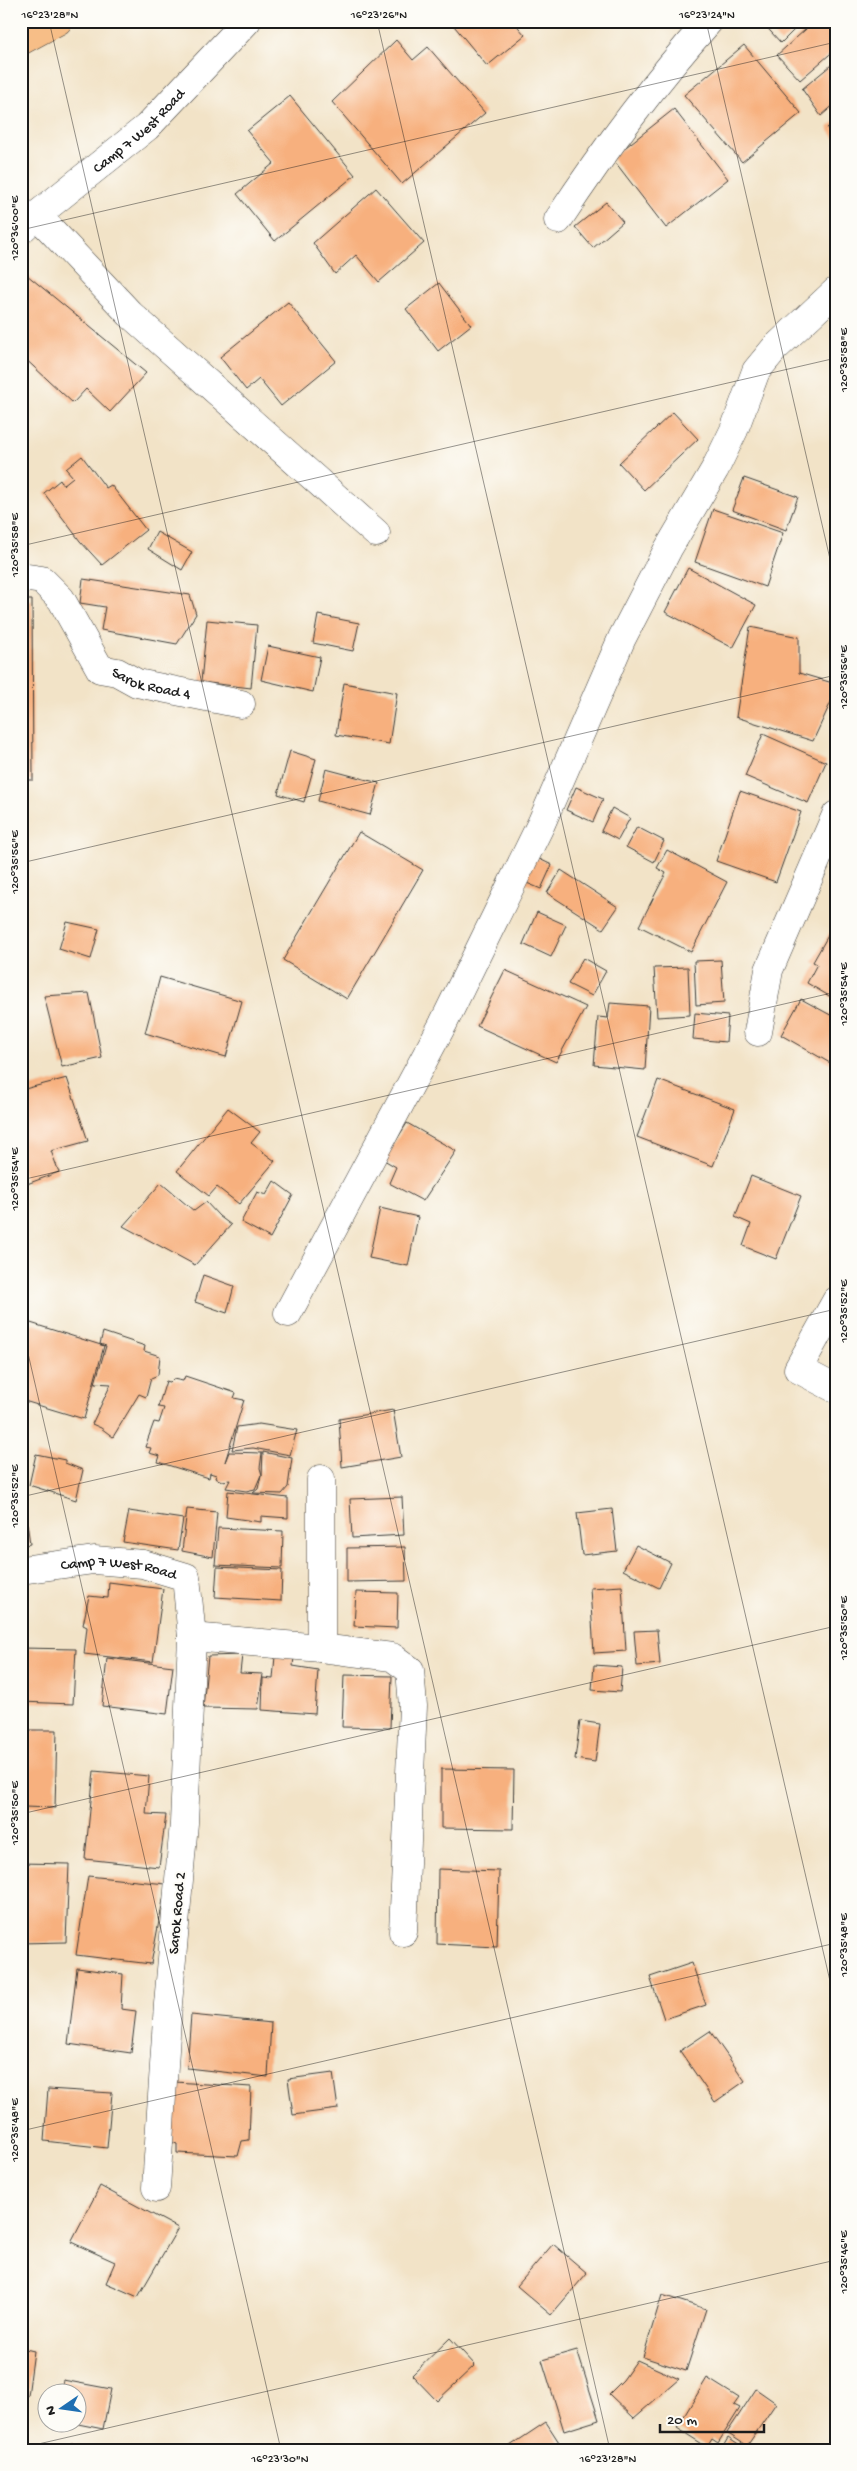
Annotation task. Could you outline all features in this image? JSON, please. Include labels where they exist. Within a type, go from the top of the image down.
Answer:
[{"type":"highway","points":[[21,41],[58,21]]},
{"type":"street","name":"Camp 7 West Road","points":[[29,222],[148,127],[247,21]]},
{"type":"street","points":[[558,220],[594,165],[630,116],[669,66],[709,21]]},
{"type":"street","points":[[29,222],[376,533]]},
{"type":"street","points":[[288,1313],[443,1024],[541,824],[622,638],[668,549],[715,469],[734,430],[756,371],[775,348],[836,292]]},
{"type":"street","name":"Sarok Road 4","points":[[21,577],[42,580],[61,599],[100,669],[117,672],[138,683],[242,704]]},
{"type":"street","points":[[758,1032],[769,970],[826,867],[836,815]]},
{"type":"street","points":[[836,1301],[798,1369],[836,1389]]},
{"type":"street","points":[[321,1479],[321,1648]]},
{"type":"street","name":"Camp 7 West Road","points":[[21,1570],[94,1560],[143,1564],[186,1577],[192,1637]]},
{"type":"street","points":[[192,1637],[321,1648],[392,1657],[410,1670],[413,1706],[403,1932]]},
{"type":"street","name":"Sarok Road 2","points":[[156,2188],[168,2004],[184,1823],[192,1637]]},
{"type":"building","points":[[450,21],[513,21],[525,35],[487,66]]},
{"type":"building","points":[[761,21],[803,21],[781,43]]},
{"type":"building","points":[[815,21],[836,21],[836,49],[800,80],[777,55]]},
{"type":"building","points":[[396,40],[413,60],[428,47],[485,113],[402,184],[332,102]]},
{"type":"building","points":[[744,45],[801,113],[742,162],[684,95]]},
{"type":"building","points":[[836,61],[836,103],[821,116],[802,89]]},
{"type":"building","points":[[290,96],[355,175],[275,241],[237,194],[274,163],[247,131]]},
{"type":"building","points":[[674,109],[728,179],[666,228],[612,158]]},
{"type":"building","points":[[836,121],[836,140],[827,128]]},
{"type":"building","points":[[376,188],[424,243],[379,282],[356,255],[335,274],[313,243]]},
{"type":"building","points":[[606,202],[623,222],[593,248],[575,227]]},
{"type":"building","points":[[21,270],[146,373],[110,412],[86,389],[73,403],[21,355]]},
{"type":"building","points":[[439,283],[471,325],[438,351],[406,309]]},
{"type":"building","points":[[288,302],[336,361],[281,406],[259,379],[246,390],[220,357]]},
{"type":"building","points":[[673,412],[698,439],[644,490],[619,463]]},
{"type":"building","points":[[82,456],[106,488],[111,485],[146,530],[102,565],[80,541],[44,493],[60,480],[63,485],[73,477],[66,469]]},
{"type":"building","points":[[744,478],[798,497],[786,530],[732,510]]},
{"type":"building","points":[[713,509],[783,533],[765,587],[695,562]]},
{"type":"building","points":[[157,532],[192,552],[182,570],[148,549]]},
{"type":"building","points":[[688,568],[756,605],[733,648],[665,612]]},
{"type":"building","points":[[83,579],[190,595],[196,614],[177,644],[101,630],[105,607],[80,603]]},
{"type":"building","points":[[21,600],[32,600],[33,780],[21,780]]},
{"type":"building","points":[[318,615],[359,623],[353,651],[313,643]]},
{"type":"building","points":[[207,620],[257,625],[251,688],[201,682]]},
{"type":"building","points":[[750,627],[799,637],[799,673],[836,684],[836,691],[813,741],[736,717]]},
{"type":"building","points":[[268,646],[320,657],[313,692],[261,680]]},
{"type":"building","points":[[344,683],[397,693],[389,744],[336,735]]},
{"type":"building","points":[[763,734],[826,762],[808,803],[745,776]]},
{"type":"building","points":[[290,751],[316,759],[304,802],[278,794]]},
{"type":"building","points":[[326,769],[379,783],[370,815],[318,801]]},
{"type":"building","points":[[576,787],[603,799],[593,822],[566,810]]},
{"type":"building","points":[[740,791],[801,812],[776,882],[716,861]]},
{"type":"building","points":[[612,808],[630,818],[618,840],[601,831]]},
{"type":"building","points":[[637,827],[664,841],[654,862],[626,847]]},
{"type":"building","points":[[359,832],[423,870],[347,999],[283,960]]},
{"type":"building","points":[[667,850],[727,882],[691,952],[639,926],[666,873],[657,868]]},
{"type":"building","points":[[533,856],[552,865],[541,889],[522,881]]},
{"type":"building","points":[[561,870],[618,907],[603,929],[547,893]]},
{"type":"building","points":[[537,912],[566,925],[551,957],[523,944]]},
{"type":"building","points":[[67,922],[99,929],[91,959],[59,949]]},
{"type":"building","points":[[830,932],[836,935],[836,1000],[807,983],[817,964],[813,962]]},
{"type":"building","points":[[583,958],[606,971],[592,996],[568,984]]},
{"type":"building","points":[[721,960],[724,1003],[696,1005],[694,961]]},
{"type":"building","points":[[688,967],[690,1015],[657,1017],[654,968]]},
{"type":"building","points":[[505,970],[586,1007],[556,1062],[477,1026]]},
{"type":"building","points":[[160,977],[242,1001],[226,1057],[145,1033]]},
{"type":"building","points":[[89,993],[102,1058],[62,1067],[44,996]]},
{"type":"building","points":[[801,999],[836,1018],[836,1054],[830,1063],[781,1035]]},
{"type":"building","points":[[610,1003],[649,1006],[645,1070],[594,1065],[598,1017],[608,1018]]},
{"type":"building","points":[[695,1013],[728,1016],[726,1042],[693,1039]]},
{"type":"building","points":[[67,1078],[88,1141],[51,1151],[59,1172],[27,1184],[21,1166],[21,1090]]},
{"type":"building","points":[[658,1080],[735,1109],[713,1166],[637,1137]]},
{"type":"building","points":[[228,1108],[260,1132],[251,1143],[275,1161],[239,1204],[217,1187],[209,1196],[177,1171]]},
{"type":"building","points":[[407,1123],[456,1151],[423,1201],[389,1183],[396,1167],[384,1160]]},
{"type":"building","points":[[751,1176],[801,1196],[776,1259],[743,1246],[751,1224],[735,1217]]},
{"type":"building","points":[[274,1181],[293,1195],[270,1238],[241,1222],[257,1192],[266,1195]]},
{"type":"building","points":[[161,1183],[194,1211],[206,1202],[219,1216],[231,1225],[195,1265],[123,1226]]},
{"type":"building","points":[[380,1208],[418,1217],[408,1266],[369,1258]]},
{"type":"building","points":[[203,1275],[234,1286],[227,1313],[195,1302]]},
{"type":"building","points":[[21,1320],[104,1346],[84,1419],[21,1400]]},
{"type":"building","points":[[103,1332],[145,1346],[144,1351],[160,1356],[158,1375],[151,1378],[146,1397],[139,1394],[113,1437],[92,1424],[111,1384],[95,1383],[106,1346],[100,1344]]},
{"type":"building","points":[[185,1376],[236,1393],[234,1398],[244,1400],[225,1462],[229,1452],[262,1453],[260,1468],[262,1475],[263,1452],[292,1458],[288,1487],[282,1494],[253,1493],[258,1489],[261,1475],[255,1489],[246,1491],[226,1488],[230,1480],[222,1481],[215,1478],[216,1475],[210,1473],[209,1478],[158,1462],[160,1456],[149,1453],[151,1448],[145,1447],[154,1422],[159,1423],[164,1408],[158,1407],[166,1381],[170,1382],[173,1379],[183,1381]]},
{"type":"building","points":[[393,1410],[401,1457],[342,1467],[339,1419]]},
{"type":"building","points":[[259,1424],[297,1430],[290,1455],[253,1448],[232,1450],[237,1427]]},
{"type":"building","points":[[36,1454],[65,1460],[65,1463],[83,1470],[76,1500],[29,1485]]},
{"type":"building","points":[[228,1491],[288,1498],[288,1518],[261,1516],[261,1522],[226,1517]]},
{"type":"building","points":[[402,1497],[404,1535],[352,1538],[350,1499]]},
{"type":"building","points":[[25,1508],[30,1544],[21,1546],[21,1509]]},
{"type":"building","points":[[187,1509],[217,1512],[213,1557],[182,1551]]},
{"type":"building","points":[[612,1509],[617,1551],[582,1555],[577,1513]]},
{"type":"building","points":[[129,1511],[183,1519],[178,1550],[123,1542]]},
{"type":"building","points":[[218,1528],[283,1531],[282,1568],[215,1565]]},
{"type":"building","points":[[636,1545],[671,1563],[659,1588],[623,1570]]},
{"type":"building","points":[[405,1547],[406,1581],[347,1582],[347,1548]]},
{"type":"building","points":[[217,1567],[282,1570],[281,1601],[215,1597]]},
{"type":"building","points":[[109,1582],[163,1589],[153,1662],[84,1654],[87,1627],[83,1625],[89,1596],[108,1598]]},
{"type":"building","points":[[622,1586],[626,1651],[594,1653],[590,1588]]},
{"type":"building","points":[[356,1592],[398,1593],[397,1628],[354,1626]]},
{"type":"building","points":[[657,1630],[660,1664],[637,1666],[634,1631]]},
{"type":"building","points":[[21,1648],[76,1649],[73,1704],[21,1702]]},
{"type":"building","points":[[242,1655],[240,1673],[263,1674],[258,1709],[203,1708],[208,1656]]},
{"type":"building","points":[[275,1656],[294,1657],[293,1666],[318,1670],[315,1714],[262,1710],[263,1678],[273,1679]]},
{"type":"building","points":[[107,1658],[173,1666],[167,1714],[102,1706]]},
{"type":"building","points":[[594,1665],[622,1667],[620,1692],[592,1690]]},
{"type":"building","points":[[344,1675],[392,1676],[390,1728],[342,1727]]},
{"type":"building","points":[[580,1721],[600,1724],[595,1762],[575,1759]]},
{"type":"building","points":[[21,1730],[57,1730],[55,1808],[24,1807],[24,1819],[21,1819]]},
{"type":"building","points":[[441,1769],[514,1770],[513,1829],[441,1828]]},
{"type":"building","points":[[94,1771],[149,1776],[146,1814],[166,1815],[159,1867],[85,1859]]},
{"type":"building","points":[[21,1863],[69,1864],[66,1942],[21,1943]]},
{"type":"building","points":[[438,1869],[499,1871],[497,1947],[437,1944]]},
{"type":"building","points":[[88,1876],[166,1884],[151,1964],[76,1955]]},
{"type":"building","points":[[692,1963],[706,2005],[664,2019],[650,1977]]},
{"type":"building","points":[[77,1968],[123,1974],[121,2009],[136,2011],[131,2053],[68,2044]]},
{"type":"building","points":[[191,2015],[271,2023],[268,2077],[187,2068]]},
{"type":"building","points":[[710,2031],[745,2081],[715,2102],[680,2051]]},
{"type":"building","points":[[333,2073],[338,2109],[293,2115],[288,2079]]},
{"type":"building","points":[[175,2082],[251,2087],[249,2140],[242,2141],[238,2156],[177,2153],[177,2144],[168,2141]]},
{"type":"building","points":[[48,2089],[112,2093],[107,2148],[44,2141]]},
{"type":"building","points":[[100,2186],[178,2228],[138,2297],[106,2283],[115,2262],[71,2242]]},
{"type":"building","points":[[553,2244],[587,2273],[551,2315],[517,2286]]},
{"type":"building","points":[[662,2295],[706,2309],[686,2371],[643,2357]]},
{"type":"building","points":[[450,2338],[475,2365],[437,2401],[412,2375]]},
{"type":"building","points":[[21,2348],[34,2351],[28,2396],[21,2395]]},
{"type":"building","points":[[577,2350],[599,2420],[564,2431],[542,2360]]},
{"type":"building","points":[[637,2360],[679,2379],[634,2418],[609,2394],[623,2380]]},
{"type":"building","points":[[707,2378],[739,2398],[734,2405],[740,2408],[718,2443],[712,2439],[707,2447],[677,2428]]},
{"type":"building","points":[[63,2380],[84,2384],[62,2384]]},
{"type":"building","points":[[88,2385],[111,2389],[103,2429],[88,2426]]},
{"type":"building","points":[[756,2389],[776,2403],[747,2446],[727,2433]]},
{"type":"building","points":[[546,2422],[564,2450],[513,2450],[510,2446]]},
{"type":"building","points":[[728,2438],[746,2450],[721,2450]]},
{"type":"building","points":[[71,2443],[95,2448],[94,2450],[69,2450]]}]
